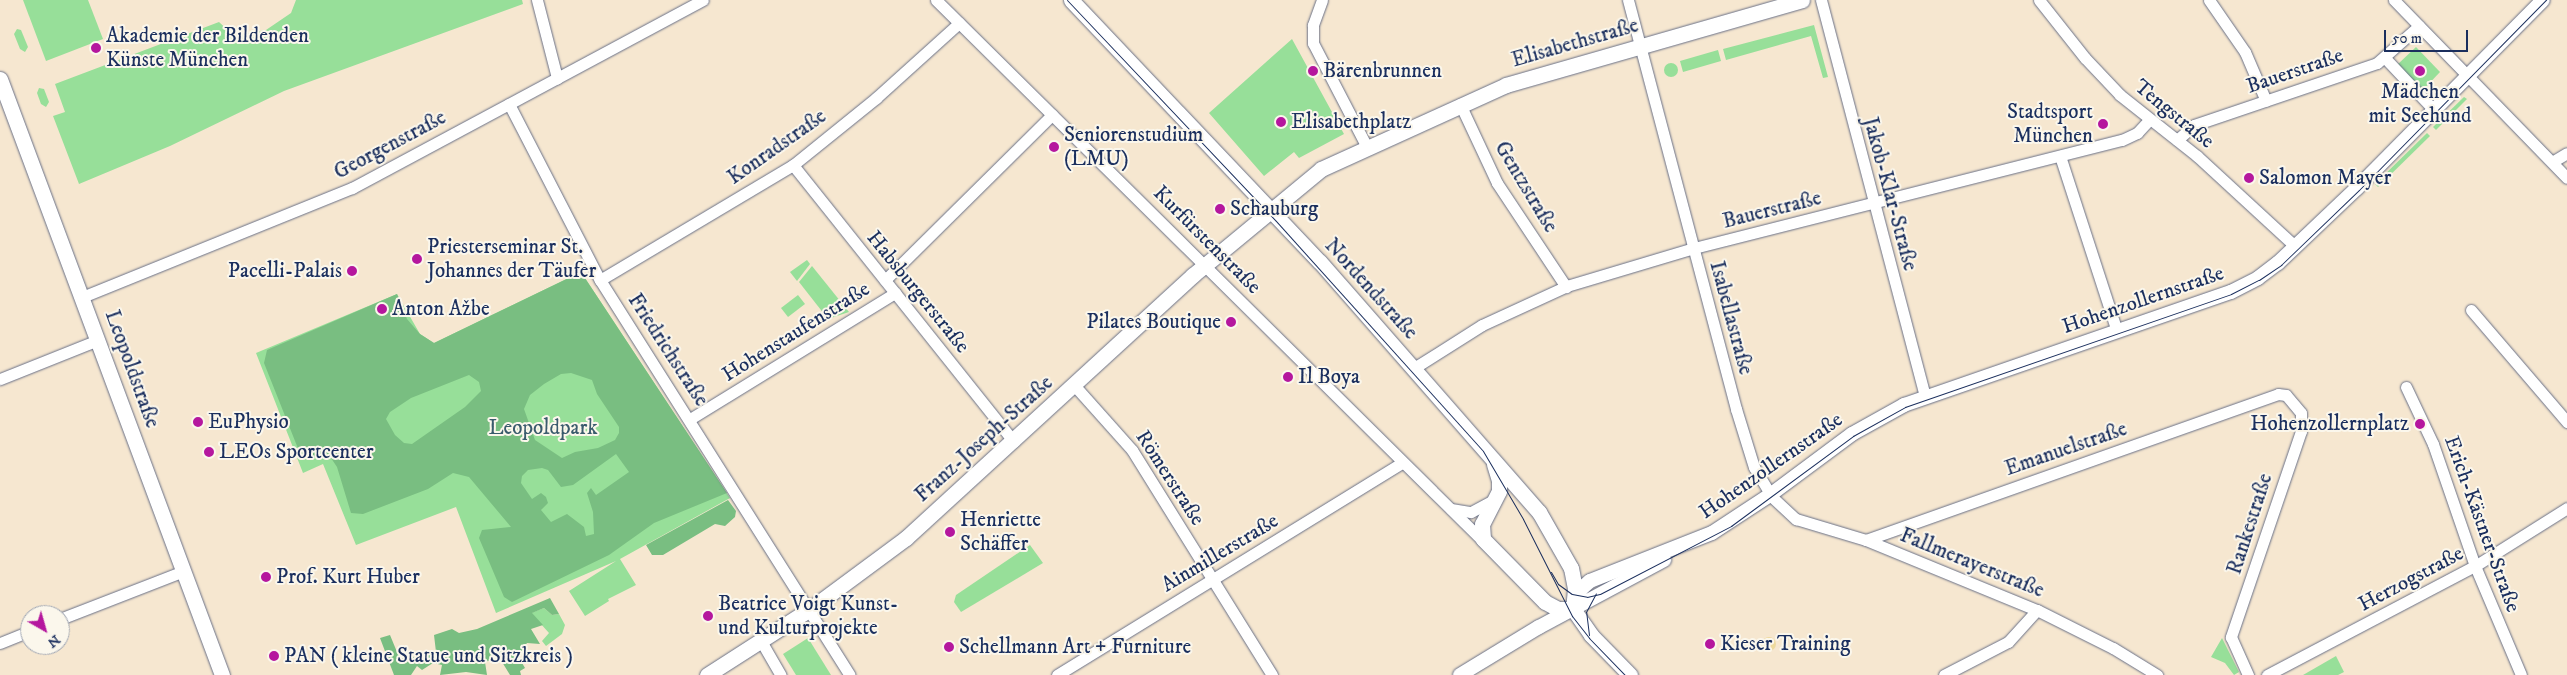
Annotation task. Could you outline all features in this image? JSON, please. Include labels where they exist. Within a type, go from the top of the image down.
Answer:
[{"type":"main road","name":"Nordendstraße","points":[[1071,0],[1270,209],[1414,368],[1529,500],[1557,539],[1573,575]]},
{"type":"main road","name":"Elisabethstraße","points":[[1367,147],[1506,85],[1802,0]]},
{"type":"main road","name":"Leopoldstraße","points":[[0,79],[222,675]]},
{"type":"main road","points":[[1270,209],[1313,174],[1367,147]]},
{"type":"main road","name":"Franz-Joseph-Straße","points":[[707,675],[810,609],[906,538],[1014,442],[1203,266],[1270,209]]},
{"type":"main road","points":[[1492,458],[1500,480],[1496,498],[1481,526],[1482,537],[1486,544],[1545,602],[1558,609],[1573,609]]},
{"type":"main road","points":[[1496,498],[1510,494],[1529,500]]},
{"type":"main road","points":[[1573,575],[1573,609],[1591,635],[1630,675]]},
{"type":"street","points":[[537,0],[557,78]]},
{"type":"street","name":"Georgenstraße","points":[[82,297],[352,188],[703,0]]},
{"type":"street","name":"Kurfürstenstraße","points":[[936,0],[1486,544]]},
{"type":"street","points":[[1328,0],[1323,0],[1313,25],[1313,43],[1367,147]]},
{"type":"street","name":"Isabellastraße","points":[[1628,0],[1754,467],[1770,495]]},
{"type":"street","name":"Jakob-Klar-Straße","points":[[1821,0],[1873,204],[1925,396]]},
{"type":"street","name":"Tengstraße","points":[[2039,0],[2096,70],[2149,120],[2177,140],[2296,247]]},
{"type":"street","points":[[2209,0],[2245,52],[2266,101]]},
{"type":"street","points":[[2394,0],[2567,178]]},
{"type":"street","name":"Hohenzollernstraße","points":[[1460,675],[1573,609],[1730,523],[1862,427],[1925,396],[2117,331],[2245,285],[2266,273],[2296,247],[2543,0]]},
{"type":"street","name":"Konradstraße","points":[[600,280],[793,165],[876,98],[959,23]]},
{"type":"street","name":"Bauerstraße","points":[[2177,140],[2194,125],[2385,58],[2419,26]]},
{"type":"street","points":[[2385,58],[2434,110]]},
{"type":"street","name":"Friedrichstraße","points":[[509,104],[600,280],[690,419],[850,675]]},
{"type":"street","name":"Gentzstraße","points":[[1460,104],[1497,183],[1566,287]]},
{"type":"street","name":"Hohenstaufenstraße","points":[[885,280],[1052,115]]},
{"type":"street","name":"Bauerstraße","points":[[1414,368],[1482,325],[1566,287],[1694,248],[1873,204],[2133,136],[2149,120]]},
{"type":"street","points":[[2552,162],[2567,153]]},
{"type":"street","points":[[2060,156],[2117,331]]},
{"type":"street","name":"Habsburgerstraße","points":[[793,165],[1014,442]]},
{"type":"street","name":"Hohenstaufenstraße","points":[[690,419],[895,293]]},
{"type":"street","points":[[2471,310],[2567,422]]},
{"type":"street","points":[[0,379],[98,340]]},
{"type":"street","name":"Römerstraße","points":[[1074,385],[1122,437],[1272,675]]},
{"type":"street","name":"Erich-Kästner-Straße","points":[[2406,387],[2433,444],[2475,566],[2521,675]]},
{"type":"street","name":"Emanuelstraße","points":[[1866,540],[2278,394]]},
{"type":"street","name":"Rankestraße","points":[[2248,675],[2231,637],[2302,422],[2301,413],[2292,399],[2278,394]]},
{"type":"street","name":"Ainmillerstraße","points":[[1057,675],[1402,462]]},
{"type":"street","name":"Fallmerayerstraße","points":[[1770,495],[1796,519],[1866,540],[2036,610],[2113,648],[2157,675]]},
{"type":"street","points":[[1450,508],[1459,512],[1471,512],[1496,498]]},
{"type":"street","name":"Herzogstraße","points":[[2267,675],[2475,566],[2567,508]]},
{"type":"street","name":"Hohenzollernstraße","points":[[1573,609],[1581,589],[1594,578],[1692,543]]},
{"type":"street","points":[[70,615],[184,571]]},
{"type":"street","name":"Hohenzollernstraße","points":[[1573,575],[1594,578]]},
{"type":"street","points":[[1944,675],[2008,642],[2036,610]]},
{"type":"street","points":[[0,643],[20,635]]},
{"type":"street","points":[[760,641],[782,675]]},
{"type":"green space","points":[[23,0],[88,0],[103,39],[46,61]]},
{"type":"green space","points":[[296,0],[522,0],[523,4],[284,91],[170,146],[79,184],[53,116],[65,112],[55,84],[219,22],[232,34],[239,35],[266,30],[291,13]]},
{"type":"green space","points":[[1814,25],[1828,77],[1823,78],[1811,36],[1726,60],[1723,49]]},
{"type":"green space","points":[[17,29],[21,30],[28,47],[25,52],[20,49],[14,34]]},
{"type":"green space","points":[[1292,39],[1344,134],[1299,158],[1294,152],[1264,176],[1209,113]]},
{"type":"green space","points":[[2416,47],[2440,72],[2422,91],[2397,65]]},
{"type":"green space","points":[[1718,50],[1721,61],[1683,72],[1680,61]]},
{"type":"green space","points":[[1668,63],[1674,63],[1678,70],[1674,77],[1668,77],[1664,73],[1664,67]]},
{"type":"green space","points":[[39,88],[44,89],[49,102],[46,107],[41,104],[37,93]]},
{"type":"green space","points":[[2464,97],[2467,99],[2436,130],[2433,127]]},
{"type":"green space","points":[[2427,133],[2430,136],[2378,187],[2375,184]]},
{"type":"green space","points":[[807,260],[810,264],[797,281],[790,272]]},
{"type":"green space","points":[[812,266],[849,312],[828,319],[799,282]]},
{"type":"green space","name":"Leopoldpark","points":[[581,272],[730,498],[620,559],[636,585],[608,599],[609,601],[585,616],[569,591],[616,561],[496,613],[456,507],[356,545],[323,464],[303,473],[256,353],[397,294],[420,334],[434,343]]},
{"type":"green space","name":"Leopoldpark","points":[[581,272],[727,493],[654,523],[609,555],[512,602],[504,597],[479,538],[482,530],[511,527],[469,477],[453,473],[428,489],[363,514],[351,513],[337,467],[331,458],[307,457],[299,451],[264,363],[267,350],[397,294],[407,319],[420,334],[434,343]],"holes":[[[571,373],[592,380],[597,394],[619,427],[619,433],[615,440],[598,448],[575,452],[562,458],[535,440],[524,409],[530,395],[561,374]],[[469,375],[479,382],[481,391],[465,407],[412,444],[404,443],[395,435],[386,419],[390,412],[411,398]],[[616,454],[629,472],[596,495],[591,488],[587,493],[593,512],[594,534],[586,536],[584,527],[567,514],[551,522],[541,510],[548,503],[546,497],[541,493],[532,499],[521,483],[522,476],[528,470],[542,468],[548,470],[561,487],[573,485]]]},
{"type":"green space","points":[[798,295],[805,304],[788,317],[781,308]]},
{"type":"green space","points":[[728,500],[736,511],[735,517],[725,526],[715,524],[663,555],[652,555],[646,545]]},
{"type":"green space","points":[[1030,545],[1043,563],[961,612],[954,602],[956,595]]},
{"type":"green space","points":[[550,598],[559,614],[552,615],[544,608],[532,613],[543,625],[531,629],[540,644],[527,643],[518,656],[525,668],[520,671],[521,675],[510,675],[499,657],[485,662],[487,675],[466,672],[440,675],[442,665],[433,663],[422,670],[417,666],[411,675],[394,675],[380,638],[390,635],[397,652],[406,648],[416,660],[436,652],[434,635],[452,629],[459,633],[477,629]]},
{"type":"green space","points":[[544,608],[552,615],[559,614],[565,625],[562,634],[546,646],[542,641],[549,633],[531,613]]},
{"type":"green space","points":[[808,638],[831,675],[796,675],[783,654]]},
{"type":"green space","points":[[2222,638],[2239,672],[2234,675],[2225,663],[2211,657]]},
{"type":"green space","points":[[2336,656],[2344,672],[2338,675],[2303,675]]},
{"type":"sand","points":[[1769,637],[1774,639],[1776,644],[1774,649],[1769,651],[1764,649],[1762,644],[1764,639]]},
{"type":"tram line","points":[[1067,0],[1276,221],[1483,451],[1523,519],[1572,616],[1589,638],[1625,675]]},
{"type":"tram line","points":[[1551,572],[1558,584],[1572,594],[1587,597],[1600,594],[1731,526],[1853,436],[1905,407],[2231,294],[2259,280],[2281,265],[2359,190],[2546,0]]},
{"type":"tram line","points":[[1589,635],[1586,612],[1596,593]]},
{"type":"place","name":"Akademie der Bildenden Künste München","points":[[96,48]]},
{"type":"place","name":"Bärenbrunnen","points":[[1313,71]]},
{"type":"place","name":"Mädchen mit Seehund","points":[[2420,71]]},
{"type":"place","name":"Elisabethplatz","points":[[1281,122]]},
{"type":"place","name":"Stadtsport München","points":[[2103,124]]},
{"type":"place","name":"Seniorenstudium (LMU)","points":[[1054,147]]},
{"type":"place","name":"Salomon Mayer","points":[[2249,178]]},
{"type":"place","name":"Schauburg","points":[[1220,209]]},
{"type":"place","name":"Priesterseminar St. Johannes der Täufer","points":[[417,259]]},
{"type":"place","name":"Pacelli-Palais","points":[[352,271]]},
{"type":"place","name":"Anton Ažbe","points":[[382,309]]},
{"type":"place","name":"Pilates Boutique","points":[[1231,322]]},
{"type":"place","name":"Il Boya","points":[[1288,377]]},
{"type":"place","name":"EuPhysio","points":[[198,422]]},
{"type":"place","name":"Hohenzollernplatz","points":[[2420,424]]},
{"type":"place","name":"LEOs Sportcenter","points":[[209,452]]},
{"type":"place","name":"Henriette Schäffer","points":[[950,532]]},
{"type":"place","name":"Prof. Kurt Huber","points":[[266,577]]},
{"type":"place","name":"Beatrice Voigt Kunst- und Kulturprojekte","points":[[708,616]]},
{"type":"place","name":"Kieser Training","points":[[1710,644]]},
{"type":"place","name":"Schellmann Art + Furniture","points":[[949,647]]},
{"type":"place","name":"PAN ( kleine Statue und Sitzkreis )","points":[[274,656]]}]
